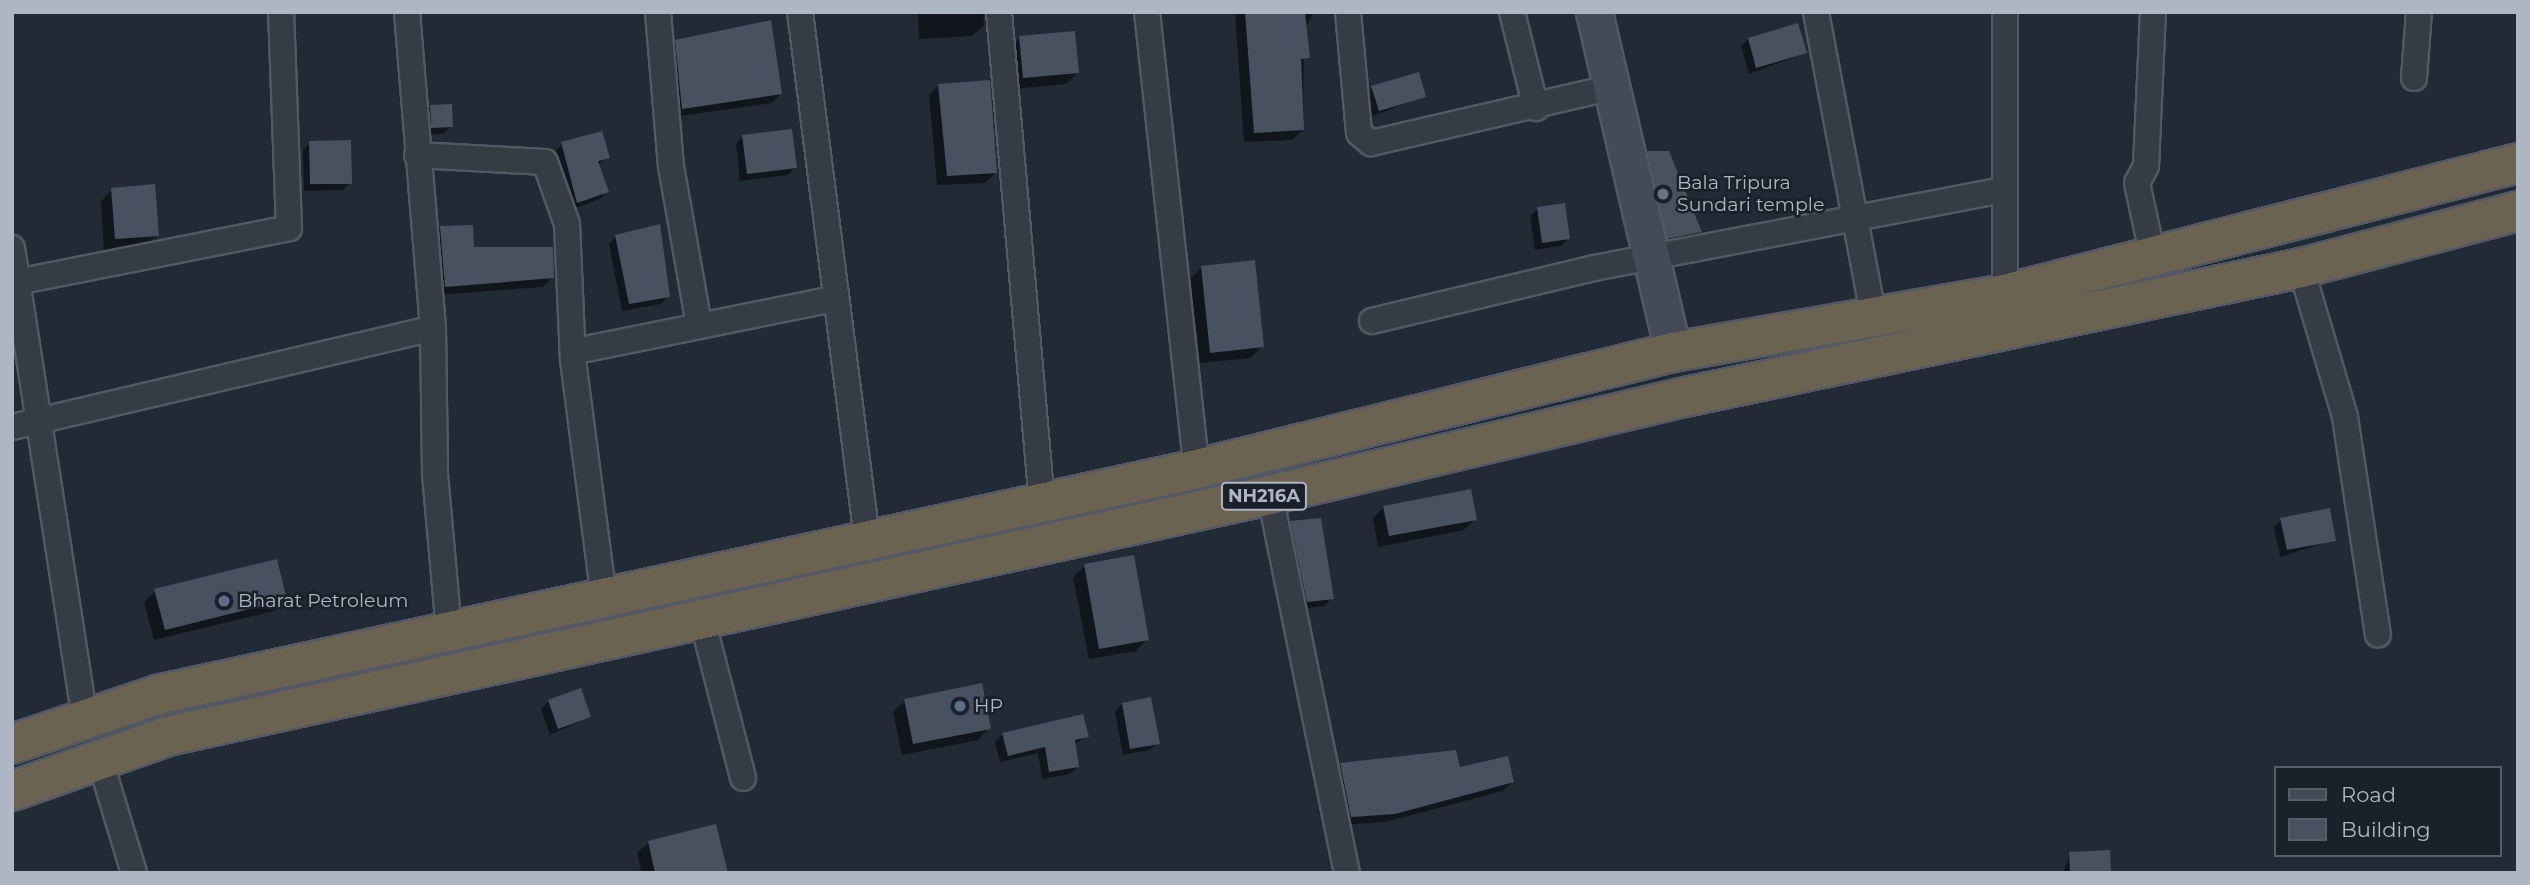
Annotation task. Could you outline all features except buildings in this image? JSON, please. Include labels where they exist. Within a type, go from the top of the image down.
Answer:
[{"type":"highway","name":"NH216A","points":[[12,744],[85,717],[161,694],[449,630],[604,600],[1042,500],[1197,469],[1673,352],[2006,294],[2518,163]]},
{"type":"highway","name":"NH216A","points":[[12,791],[99,757],[168,736],[1270,495],[1685,397],[2301,268],[2518,211]]},
{"type":"main road","points":[[1594,12],[1609,89],[1673,352]]},
{"type":"street","points":[[17,282],[289,228],[281,12]]},
{"type":"street","points":[[407,12],[433,328],[435,474],[449,630]]},
{"type":"street","points":[[658,12],[671,166],[699,324]]},
{"type":"street","points":[[800,12],[833,299],[867,539]]},
{"type":"street","points":[[999,12],[1042,500]]},
{"type":"street","points":[[1147,12],[1197,469]]},
{"type":"street","points":[[1348,12],[1362,139],[1536,108],[1609,89]]},
{"type":"street","points":[[1512,12],[1536,108]]},
{"type":"street","points":[[1816,12],[1874,319]]},
{"type":"street","points":[[2006,12],[2002,190],[2006,294]]},
{"type":"street","points":[[2153,12],[2146,166],[2137,183],[2153,257]]},
{"type":"street","points":[[2414,78],[2419,12]]},
{"type":"street","points":[[417,155],[545,162],[567,224],[591,534],[604,600]]},
{"type":"street","points":[[1372,321],[1650,257],[2002,190]]},
{"type":"street","points":[[12,248],[85,717]]},
{"type":"street","points":[[2301,268],[2345,417],[2378,635]]},
{"type":"street","points":[[576,351],[833,299]]},
{"type":"street","points":[[12,427],[433,328]]},
{"type":"street","points":[[1673,352],[1685,397]]},
{"type":"street","points":[[1270,495],[1347,873]]},
{"type":"street","points":[[702,620],[743,778]]},
{"type":"street","points":[[99,757],[134,873]]},
{"type":"place","name":"Bala Tripura Sundari temple","points":[[1663,194]]},
{"type":"place","name":"Bharat Petroleum","points":[[224,601]]},
{"type":"place","name":"HP","points":[[960,706]]}]
